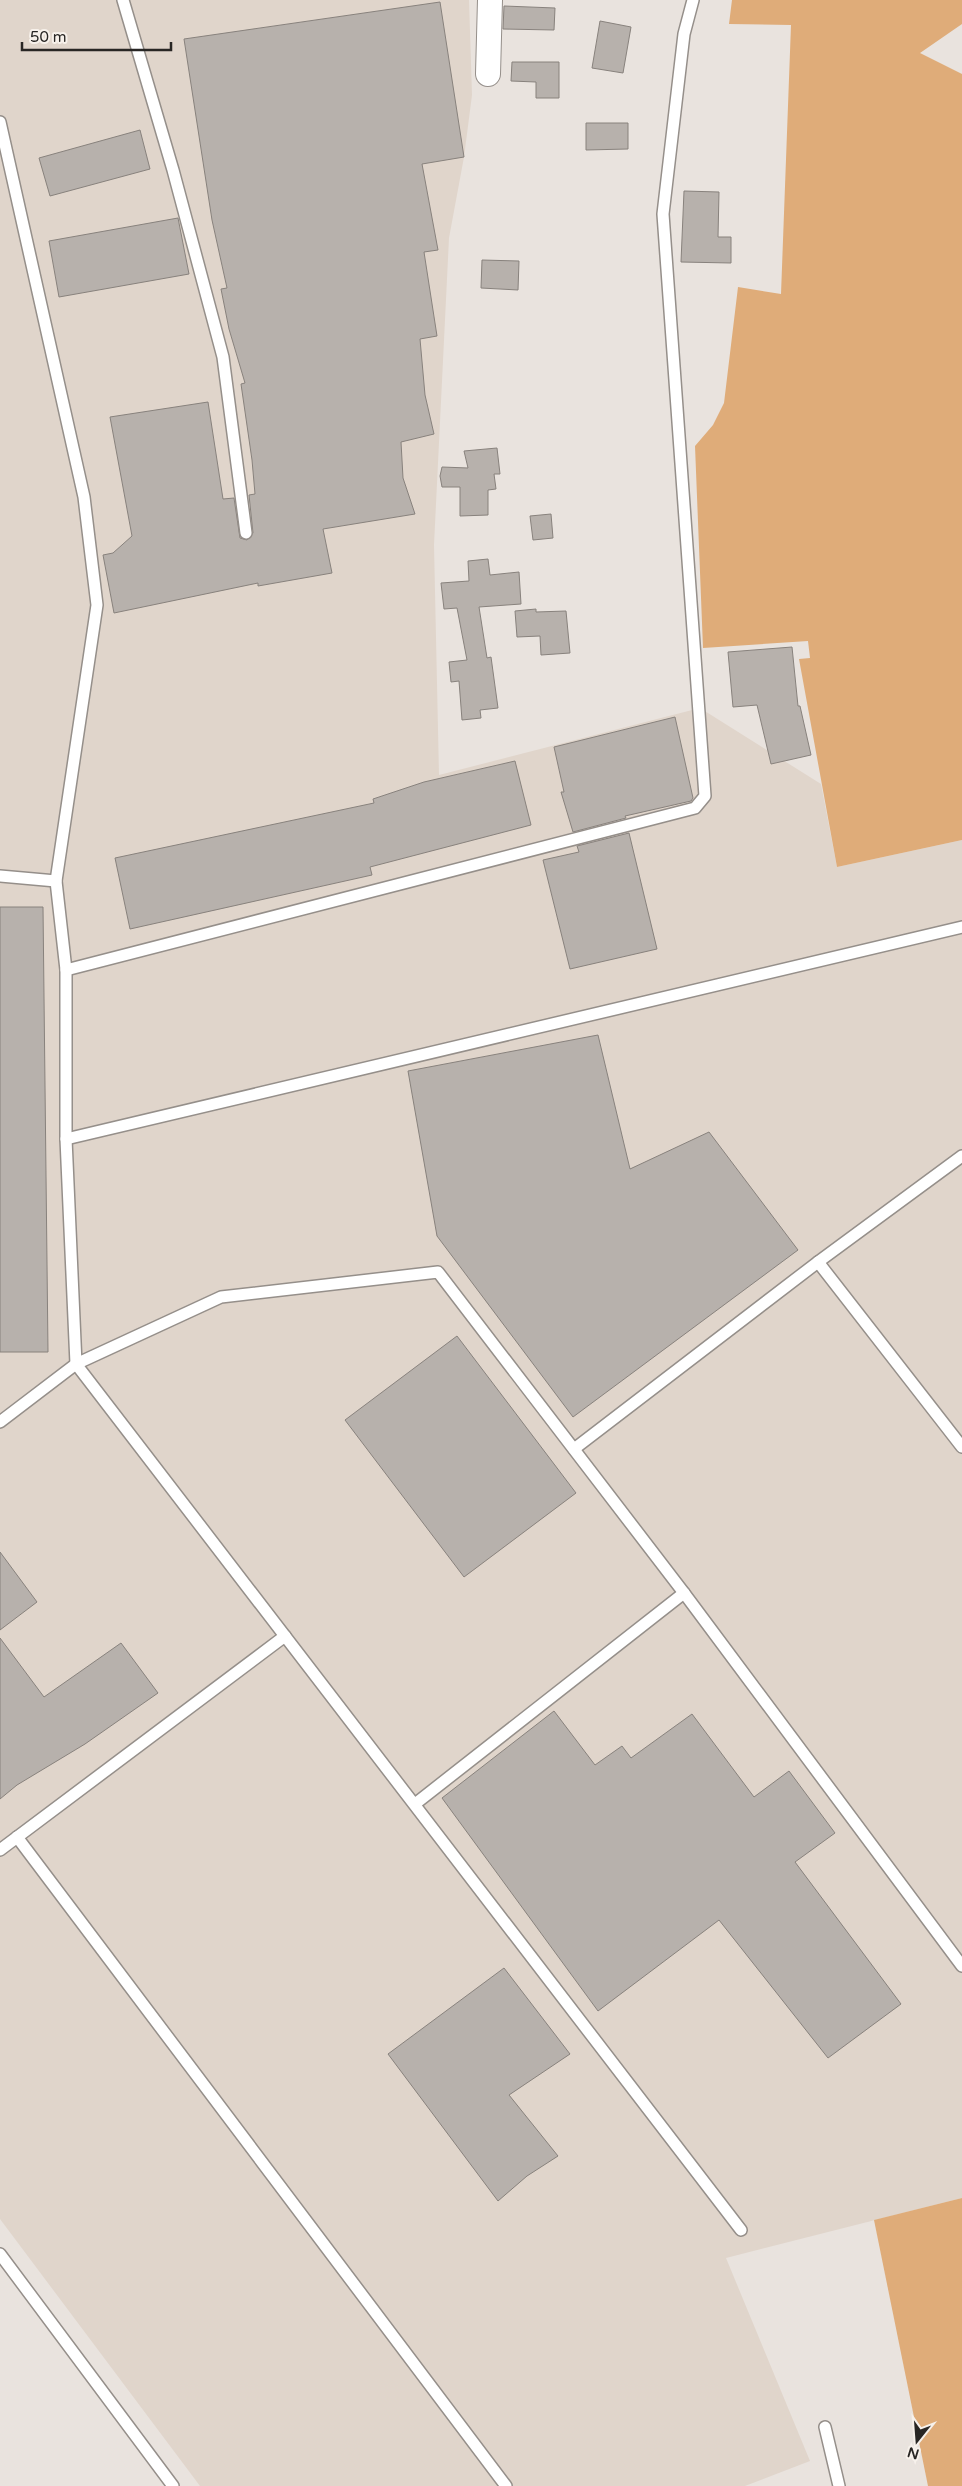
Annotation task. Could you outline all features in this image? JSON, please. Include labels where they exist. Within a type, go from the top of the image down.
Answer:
[{"type":"street","points":[[488,74],[490,0]]},
{"type":"lane","points":[[123,0],[173,170],[223,357],[246,533]]},
{"type":"lane","points":[[66,970],[695,808],[705,796],[663,214],[684,34],[693,0]]},
{"type":"lane","points":[[0,122],[84,497],[97,605],[56,881],[66,970],[66,1139],[76,1364],[742,2230]]},
{"type":"lane","points":[[0,876],[56,881]]},
{"type":"lane","points":[[66,1139],[962,927]]},
{"type":"lane","points":[[574,1448],[818,1262],[962,1156]]},
{"type":"lane","points":[[818,1262],[962,1447]]},
{"type":"lane","points":[[0,1422],[76,1364],[221,1297],[438,1272],[684,1593],[962,1966]]},
{"type":"lane","points":[[415,1804],[684,1593]]},
{"type":"lane","points":[[0,1850],[285,1636]]},
{"type":"lane","points":[[17,1837],[506,2486]]},
{"type":"lane","points":[[0,2254],[173,2486]]},
{"type":"lane","points":[[825,2427],[839,2486]]},
{"type":"shaded area","points":[[0,0],[469,0],[472,95],[464,157],[449,238],[434,545],[439,775],[700,708],[821,784],[837,867],[962,840],[962,2198],[726,2258],[810,2461],[745,2486],[200,2486],[0,2219]]},
{"type":"shaded area","points":[[732,0],[962,0],[962,24],[920,53],[962,74],[962,840],[837,867],[799,659],[810,658],[808,641],[703,648],[695,446],[713,425],[724,403],[738,287],[781,294],[791,25],[729,24]]},
{"type":"shaded area","points":[[962,2198],[962,2486],[928,2486],[874,2220]]},
{"type":"building","points":[[440,2],[464,157],[422,164],[438,250],[424,252],[437,336],[420,339],[425,395],[434,434],[401,442],[403,478],[415,514],[323,529],[332,573],[258,586],[258,583],[114,613],[103,555],[113,553],[132,536],[110,417],[208,402],[223,499],[234,498],[240,538],[247,540],[253,533],[249,495],[255,494],[241,384],[245,383],[229,329],[221,289],[227,288],[212,220],[184,39]]},
{"type":"building","points":[[504,6],[555,8],[554,30],[503,29]]},
{"type":"building","points":[[600,21],[631,27],[623,73],[592,68]]},
{"type":"building","points":[[512,62],[559,62],[559,98],[536,98],[536,82],[511,81]]},
{"type":"building","points":[[586,123],[628,123],[628,149],[586,150]]},
{"type":"building","points":[[140,130],[150,169],[50,196],[39,158]]},
{"type":"building","points":[[684,191],[719,192],[718,237],[731,237],[731,263],[681,262]]},
{"type":"building","points":[[178,218],[189,274],[59,297],[49,241]]},
{"type":"building","points":[[482,260],[519,261],[518,290],[481,288]]},
{"type":"building","points":[[497,448],[500,474],[494,474],[496,489],[488,490],[488,515],[460,516],[460,487],[442,487],[440,476],[442,467],[468,468],[464,451]]},
{"type":"building","points":[[551,514],[553,538],[533,540],[530,516]]},
{"type":"building","points":[[488,559],[490,575],[519,572],[521,604],[479,607],[487,658],[491,657],[498,708],[480,710],[481,718],[462,720],[459,681],[451,682],[449,662],[467,660],[457,608],[444,609],[441,583],[469,581],[468,561]]},
{"type":"building","points":[[536,609],[536,612],[566,611],[570,653],[541,655],[540,636],[517,637],[515,611]]},
{"type":"building","points":[[792,647],[798,706],[800,706],[811,755],[771,764],[757,705],[733,707],[728,652]]},
{"type":"building","points":[[675,717],[693,798],[691,801],[625,816],[626,818],[573,832],[561,792],[564,792],[554,747]]},
{"type":"building","points":[[515,761],[531,825],[370,867],[372,875],[130,929],[115,858],[374,803],[373,799],[424,782]]},
{"type":"building","points":[[629,833],[657,949],[570,969],[543,860],[579,852],[577,846]]},
{"type":"building","points":[[0,907],[43,907],[48,1352],[0,1352]]},
{"type":"building","points":[[598,1035],[630,1169],[709,1132],[798,1250],[573,1417],[437,1236],[408,1071]]},
{"type":"building","points":[[457,1336],[576,1493],[464,1577],[345,1420]]},
{"type":"building","points":[[0,1552],[37,1602],[0,1630]]},
{"type":"building","points":[[0,1638],[44,1697],[121,1643],[158,1693],[85,1744],[17,1785],[0,1799]]},
{"type":"building","points":[[554,1711],[595,1765],[622,1746],[631,1758],[692,1714],[754,1797],[789,1771],[835,1833],[795,1862],[901,2004],[828,2058],[719,1920],[598,2011],[442,1798]]},
{"type":"building","points":[[504,1968],[570,2054],[509,2095],[558,2156],[527,2176],[498,2201],[388,2054]]}]
